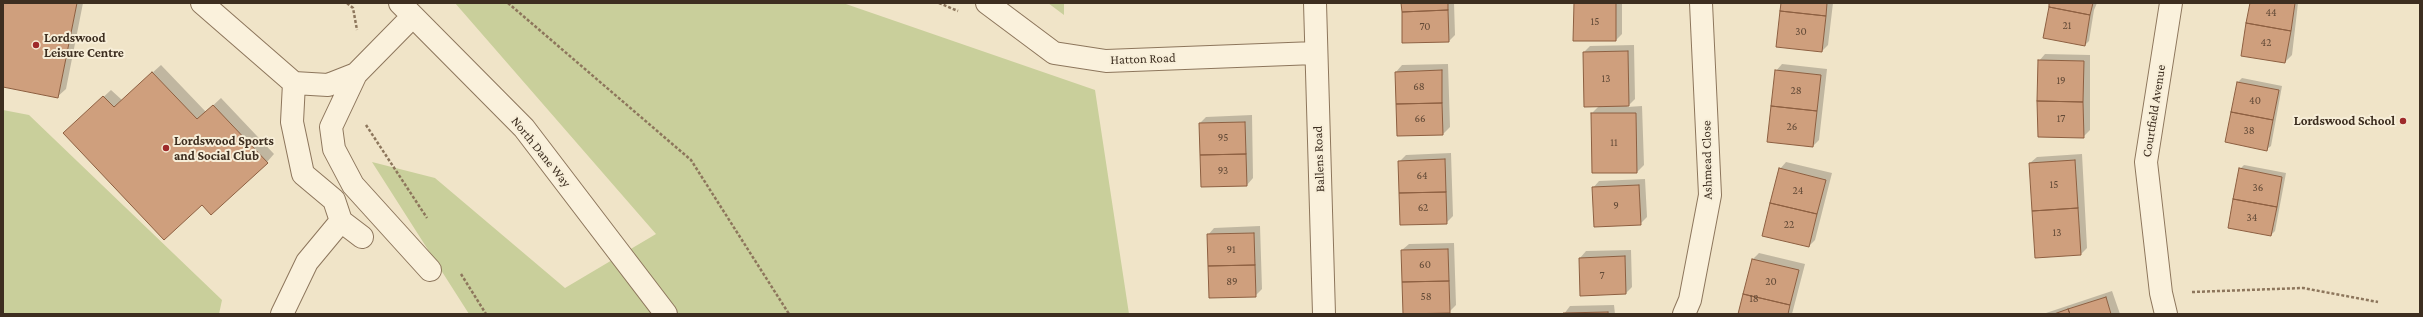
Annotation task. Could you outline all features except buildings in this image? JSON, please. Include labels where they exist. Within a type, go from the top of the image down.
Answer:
[{"type":"street","points":[[202,3],[294,84],[328,85],[356,74]]},
{"type":"street","name":"Hatton Road","points":[[987,3],[1054,53],[1106,61],[1315,53]]},
{"type":"street","name":"Ballens Road","points":[[1315,3],[1315,53],[1324,314]]},
{"type":"street","name":"Ashmead Close","points":[[1684,314],[1690,300],[1710,195],[1701,3]]},
{"type":"street","name":"Courtfield Avenue","points":[[2164,304],[2146,162],[2171,3]]},
{"type":"street","points":[[406,9],[356,74],[331,127],[334,149],[353,185],[430,270]]},
{"type":"street","name":"North Dane Way","points":[[406,9],[524,128],[666,314]]},
{"type":"street","points":[[294,84],[292,122],[303,174],[334,200],[341,221],[362,237]]},
{"type":"street","points":[[282,314],[307,262],[341,221]]},
{"type":"path","points":[[508,3],[691,160],[789,314]]},
{"type":"path","points":[[366,124],[429,222]]},
{"type":"path","points":[[458,268],[486,314]]},
{"type":"path","points":[[2164,304],[2303,288],[2378,302]]},
{"type":"green space","points":[[455,3],[843,3],[1095,90],[1129,314],[469,314],[372,162],[435,178],[565,288],[656,234]]},
{"type":"green space","points":[[1048,3],[1064,3],[1064,15]]},
{"type":"green space","points":[[3,110],[29,115],[222,300],[219,314],[3,314]]},
{"type":"place","name":"Lordswood Leisure Centre","points":[[36,45]]},
{"type":"place","name":"Lordswood School","points":[[2403,121]]},
{"type":"place","name":"Lordswood Sports and Social Club","points":[[166,148]]}]
